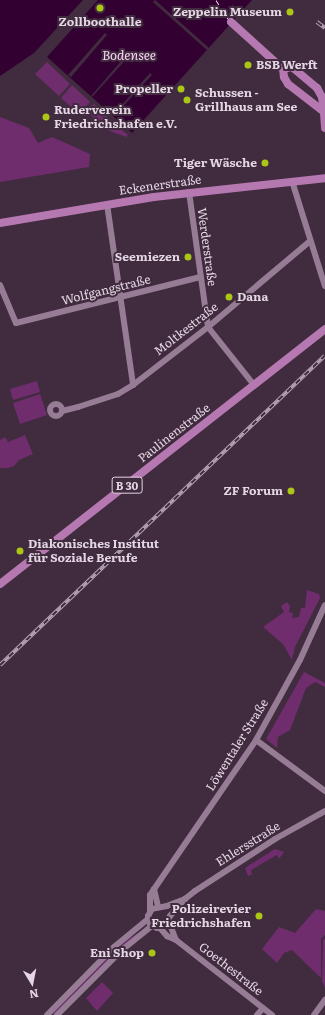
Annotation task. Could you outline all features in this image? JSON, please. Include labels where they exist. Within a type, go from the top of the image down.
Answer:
[{"type":"main road","points":[[231,22],[283,69],[284,77],[288,84],[323,111]]},
{"type":"main road","points":[[283,69],[292,66],[317,88],[322,97],[325,128]]},
{"type":"main road","name":"Eckenerstraße","points":[[0,223],[107,204],[189,192],[325,178]]},
{"type":"main road","name":"Paulinenstraße","points":[[0,584],[325,329]]},
{"type":"street","points":[[292,181],[325,286]]},
{"type":"street","name":"Werderstraße","points":[[189,192],[208,327],[254,385]]},
{"type":"street","points":[[107,204],[133,385]]},
{"type":"street","name":"Moltkestraße","points":[[62,411],[118,394],[133,385],[208,327],[310,241]]},
{"type":"street","name":"Wolfgangstraße","points":[[0,284],[16,323],[200,277]]},
{"type":"street","name":"Löwentaler Straße","points":[[150,911],[150,895],[256,740],[300,660],[325,605]]},
{"type":"street","points":[[256,740],[325,791]]},
{"type":"street","name":"Ehlersstraße","points":[[150,911],[185,899],[275,839],[325,812]]},
{"type":"street","points":[[154,889],[161,907],[168,911],[176,940]]},
{"type":"street","name":"Ehlersstraße","points":[[160,928],[165,926],[185,899]]},
{"type":"street","points":[[47,1015],[114,947],[148,919],[150,911]]},
{"type":"street","points":[[148,919],[152,926],[160,928]]},
{"type":"street","points":[[57,1015],[122,950],[152,926]]},
{"type":"street","name":"Goethestraße","points":[[160,928],[167,936],[176,940],[272,1015]]},
{"type":"street","points":[[314,1015],[325,1000]]},
{"type":"street","points":[[257,1015],[263,1008]]},
{"type":"shaded area","points":[[47,62],[70,84],[59,96],[35,74]]},
{"type":"shaded area","points":[[72,85],[90,102],[79,114],[61,98]]},
{"type":"shaded area","points":[[94,104],[111,121],[104,128],[86,111]]},
{"type":"shaded area","points":[[0,117],[29,128],[38,143],[52,137],[90,154],[89,167],[0,182]]},
{"type":"shaded area","points":[[114,123],[128,135],[126,137],[107,130]]},
{"type":"shaded area","points":[[37,381],[40,392],[13,400],[10,389]]},
{"type":"shaded area","points":[[40,394],[47,415],[20,424],[13,403]]},
{"type":"shaded area","points":[[25,435],[33,454],[19,460],[14,466],[0,468],[0,440],[5,437],[8,442]]},
{"type":"shaded area","points":[[307,590],[319,594],[320,598],[295,647],[292,660],[283,644],[263,627],[284,612],[281,606],[287,602],[290,606],[289,612],[293,613],[292,618],[299,617],[301,608],[305,608]]},
{"type":"shaded area","points":[[304,672],[325,683],[325,687],[315,682],[306,688],[290,730],[278,737],[277,748],[266,739]]},
{"type":"shaded area","points":[[275,849],[284,852],[279,859],[277,855],[251,870],[252,874],[248,876],[245,868]]},
{"type":"shaded area","points":[[316,909],[325,911],[325,935],[321,939],[321,978],[292,950],[284,953],[277,963],[262,949],[279,927],[295,933]]},
{"type":"shaded area","points":[[140,932],[55,1015],[53,1013],[108,957],[128,939]]},
{"type":"shaded area","points":[[325,938],[325,988],[322,981],[323,940]]},
{"type":"shaded area","points":[[102,982],[113,993],[97,1011],[86,998]]},
{"type":"water","points":[[0,0],[83,0],[34,53],[0,76]]},
{"type":"water","name":"Bodensee","points":[[98,0],[252,0],[132,133],[47,57]]},
{"type":"pier","points":[[155,0],[209,48],[207,50],[153,2]]},
{"type":"pier","points":[[105,33],[107,35],[71,77],[68,75]]},
{"type":"pier","points":[[128,53],[130,55],[92,97],[91,96]]},
{"type":"pier","points":[[150,73],[152,75],[114,116],[113,115]]},
{"type":"ferry route","points":[[216,0],[229,20]]},
{"type":"railway","points":[[317,22],[325,28]]},
{"type":"railway","points":[[0,665],[325,356]]},
{"type":"place","name":"Zollboothalle","points":[[100,8]]},
{"type":"place","name":"Zeppelin Museum","points":[[290,12]]},
{"type":"place","name":"BSB Werft","points":[[248,65]]},
{"type":"place","name":"Propeller","points":[[181,89]]},
{"type":"place","name":"Schussen - Grillhaus am See","points":[[187,100]]},
{"type":"place","name":"Ruderverein Friedrichshafen e.V.","points":[[46,117]]},
{"type":"place","name":"Tiger Wäsche","points":[[265,163]]},
{"type":"place","name":"Seemiezen","points":[[188,257]]},
{"type":"place","name":"Dana","points":[[229,297]]},
{"type":"place","name":"ZF Forum","points":[[291,491]]},
{"type":"place","name":"Diakonisches Institut für Soziale Berufe","points":[[20,551]]},
{"type":"place","name":"Polizeirevier Friedrichshafen","points":[[259,916]]},
{"type":"place","name":"Eni Shop","points":[[152,953]]}]
